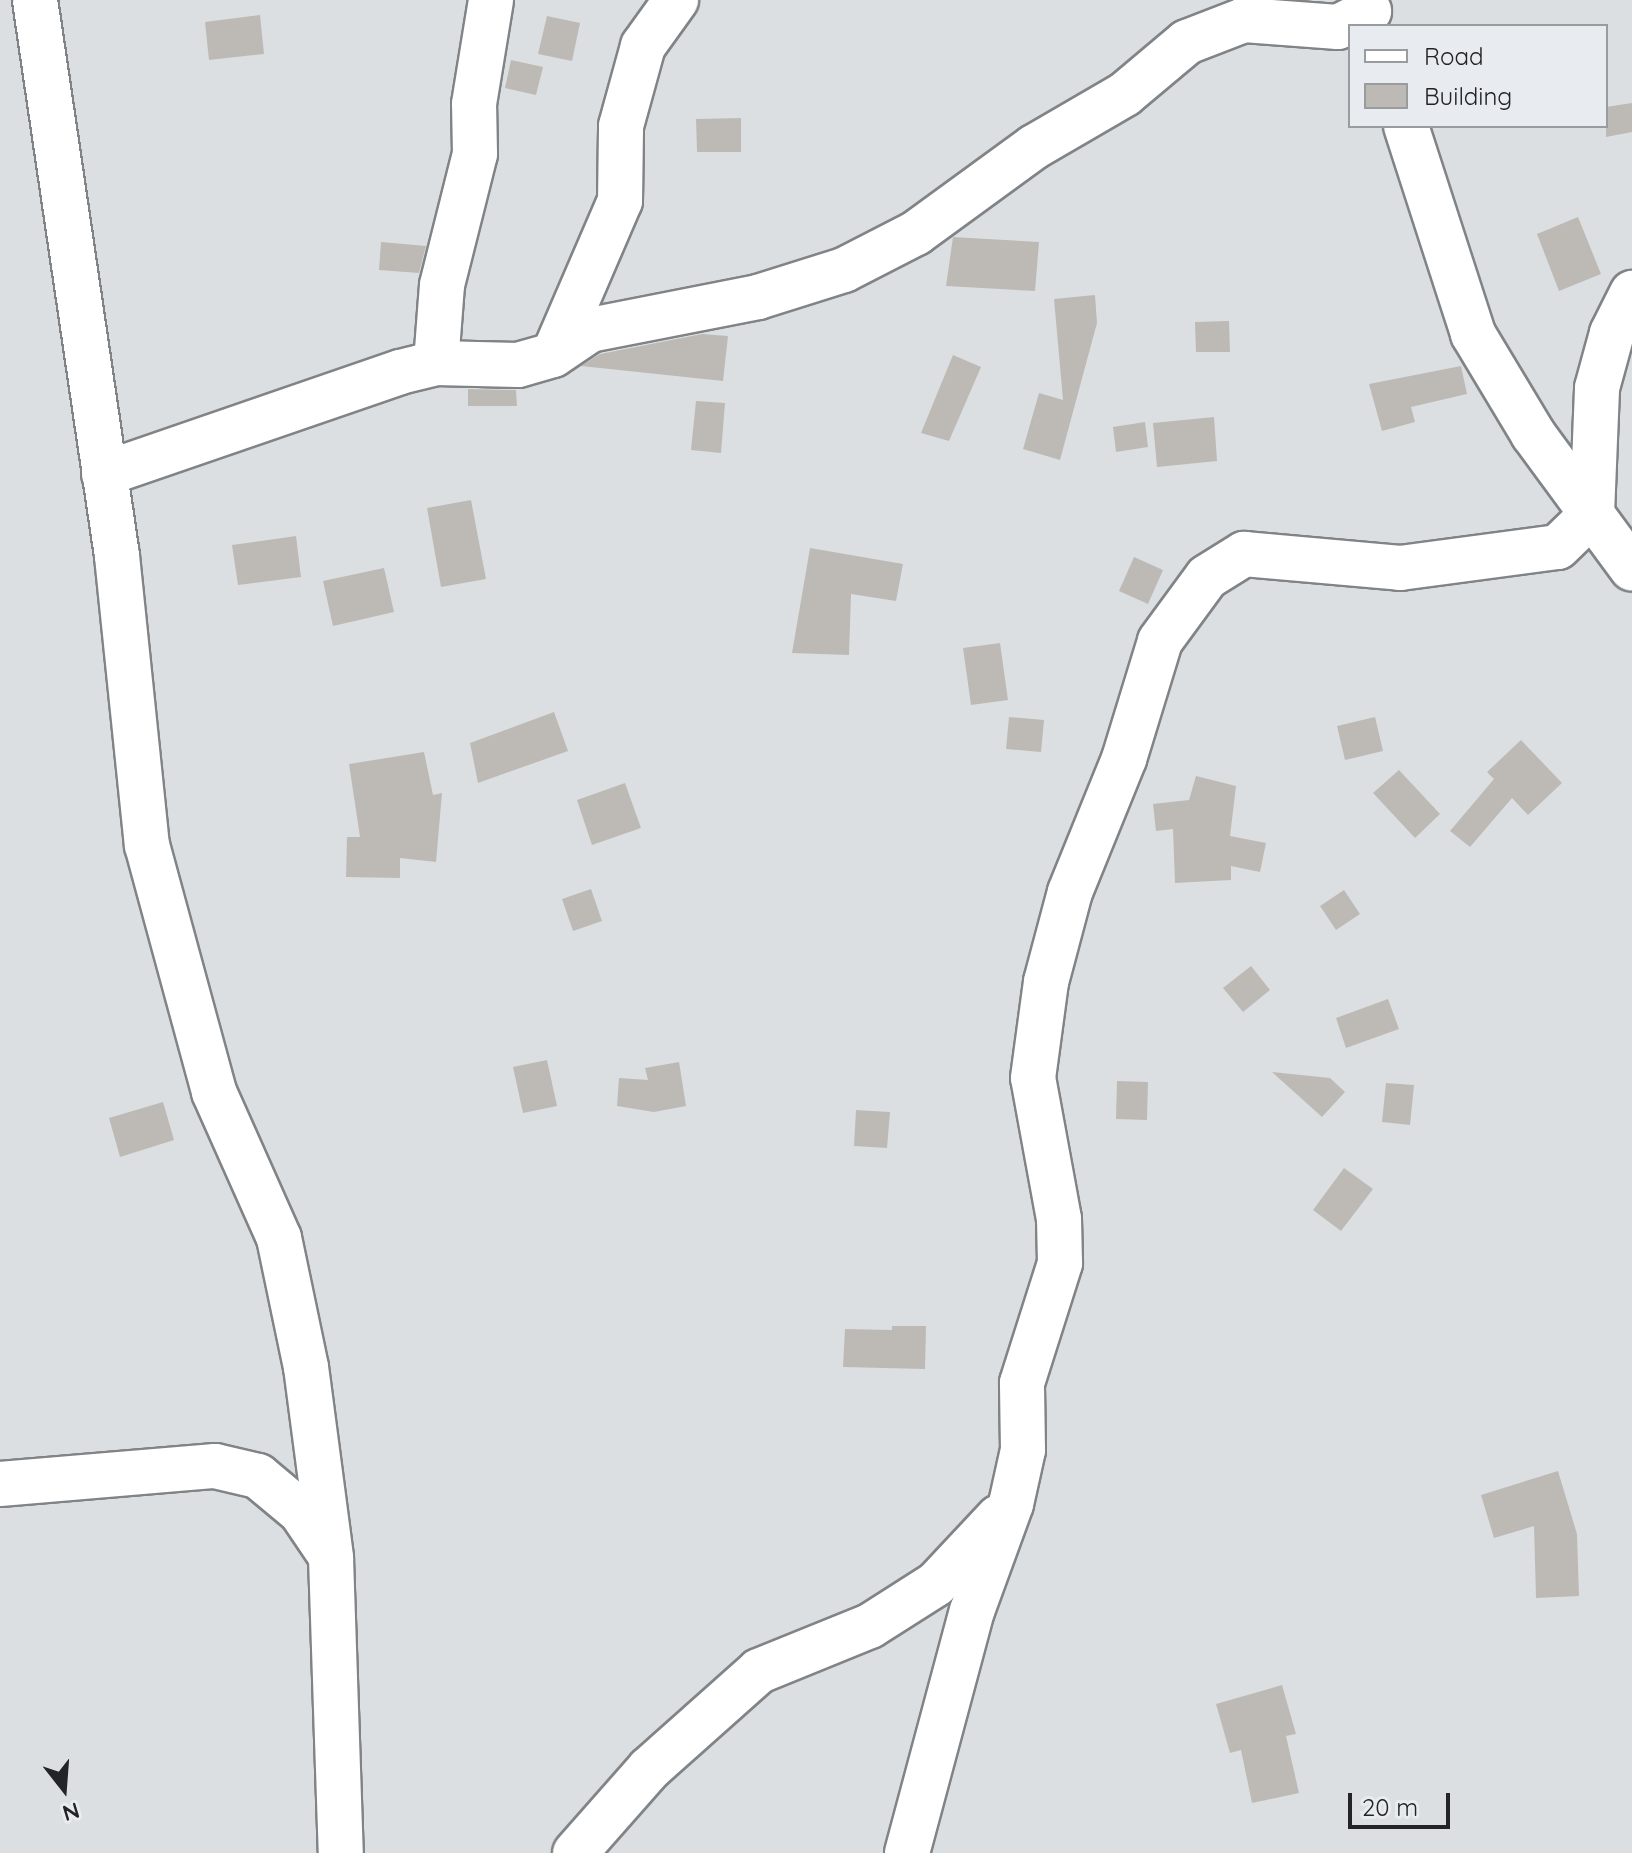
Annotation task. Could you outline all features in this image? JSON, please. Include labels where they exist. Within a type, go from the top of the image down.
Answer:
[{"type":"street","points":[[35,0],[104,474],[141,756],[147,845],[214,1092],[279,1238],[306,1367],[331,1558],[341,1853]]},
{"type":"street","points":[[436,363],[442,285],[475,154],[474,104],[491,0]]},
{"type":"street","points":[[553,355],[620,201],[621,126],[643,46],[676,0]]},
{"type":"street","points":[[104,474],[436,363],[518,365],[553,355],[590,330],[758,297],[844,270],[916,233],[1034,147],[1125,94],[1187,42],[1244,20],[1338,27],[1370,12]]},
{"type":"street","points":[[1407,128],[1473,334],[1632,569]]},
{"type":"street","points":[[907,1853],[968,1624],[1011,1504],[1023,1450],[1022,1383],[1060,1263],[1059,1219],[1033,1078],[1046,982],[1070,892],[1124,759],[1160,641],[1207,577],[1244,554],[1400,568],[1514,558],[1558,547],[1592,514],[1597,388],[1612,333],[1632,293]]},
{"type":"street","points":[[0,1484],[215,1466],[258,1476],[301,1512],[331,1558]]},
{"type":"street","points":[[575,1853],[649,1769],[759,1671],[870,1626],[936,1584],[1011,1504]]},
{"type":"building","points":[[260,15],[264,54],[209,60],[205,22]]},
{"type":"building","points":[[547,16],[580,23],[572,61],[538,54]]},
{"type":"building","points":[[511,60],[543,67],[536,95],[505,88]]},
{"type":"building","points":[[1632,103],[1632,132],[1606,137],[1608,107]]},
{"type":"building","points":[[741,118],[741,152],[697,152],[696,119]]},
{"type":"building","points":[[1578,217],[1601,274],[1559,291],[1537,234]]},
{"type":"building","points":[[953,237],[1039,242],[1035,291],[946,286]]},
{"type":"building","points":[[381,242],[426,246],[419,273],[379,270]]},
{"type":"building","points":[[1095,295],[1097,323],[1060,460],[1023,449],[1039,393],[1063,400],[1054,299]]},
{"type":"building","points":[[1229,321],[1230,352],[1196,352],[1195,322]]},
{"type":"building","points":[[702,334],[728,336],[723,381],[581,366],[600,354]]},
{"type":"building","points":[[953,355],[981,367],[949,441],[921,433]]},
{"type":"building","points":[[1461,366],[1467,394],[1411,407],[1415,422],[1382,431],[1369,384]]},
{"type":"building","points":[[468,389],[516,390],[517,406],[468,406]]},
{"type":"building","points":[[696,401],[725,403],[721,453],[691,450]]},
{"type":"building","points":[[1214,417],[1217,461],[1157,467],[1153,423]]},
{"type":"building","points":[[1145,422],[1148,447],[1116,452],[1113,427]]},
{"type":"building","points":[[471,500],[486,579],[441,587],[427,508]]},
{"type":"building","points":[[296,536],[301,577],[238,585],[232,545]]},
{"type":"building","points":[[810,548],[903,564],[896,601],[851,594],[849,655],[792,653]]},
{"type":"building","points":[[1134,557],[1163,570],[1148,604],[1119,591]]},
{"type":"building","points":[[384,568],[394,612],[333,626],[323,581]]},
{"type":"building","points":[[1000,643],[1008,700],[971,705],[963,648]]},
{"type":"building","points":[[554,712],[568,751],[478,783],[470,743]]},
{"type":"building","points":[[1009,717],[1044,720],[1041,752],[1006,749]]},
{"type":"building","points":[[1375,717],[1383,751],[1345,760],[1337,726]]},
{"type":"building","points":[[1521,740],[1562,783],[1528,815],[1512,798],[1470,847],[1450,831],[1494,779],[1487,772]]},
{"type":"building","points":[[424,752],[433,795],[442,793],[436,862],[400,858],[400,878],[346,877],[347,837],[360,837],[349,764]]},
{"type":"building","points":[[1399,770],[1440,814],[1415,838],[1373,793]]},
{"type":"building","points":[[1196,776],[1236,786],[1230,836],[1266,843],[1260,872],[1231,866],[1231,880],[1175,883],[1173,829],[1156,831],[1153,804],[1189,800]]},
{"type":"building","points":[[625,783],[641,828],[592,845],[577,800]]},
{"type":"building","points":[[591,889],[602,921],[573,931],[562,899]]},
{"type":"building","points":[[1344,890],[1360,914],[1336,930],[1320,906]]},
{"type":"building","points":[[1251,966],[1270,990],[1243,1012],[1223,988]]},
{"type":"building","points":[[1388,999],[1399,1029],[1346,1048],[1336,1018]]},
{"type":"building","points":[[547,1060],[557,1106],[523,1113],[513,1067]]},
{"type":"building","points":[[679,1062],[686,1106],[654,1112],[617,1106],[619,1078],[648,1080],[645,1068]]},
{"type":"building","points":[[1272,1072],[1330,1078],[1345,1092],[1322,1117]]},
{"type":"building","points":[[1117,1081],[1148,1082],[1147,1120],[1116,1119]]},
{"type":"building","points":[[1386,1083],[1414,1085],[1410,1125],[1382,1122]]},
{"type":"building","points":[[163,1102],[174,1140],[120,1157],[109,1118]]},
{"type":"building","points":[[856,1110],[890,1112],[887,1148],[854,1146]]},
{"type":"building","points":[[1344,1168],[1373,1189],[1341,1231],[1313,1210]]},
{"type":"building","points":[[892,1326],[926,1326],[925,1369],[843,1367],[845,1329],[892,1330]]},
{"type":"building","points":[[1558,1471],[1577,1534],[1579,1596],[1536,1598],[1534,1526],[1494,1538],[1481,1495]]},
{"type":"building","points":[[1282,1685],[1296,1734],[1286,1736],[1299,1793],[1252,1803],[1241,1750],[1230,1753],[1216,1704]]}]
